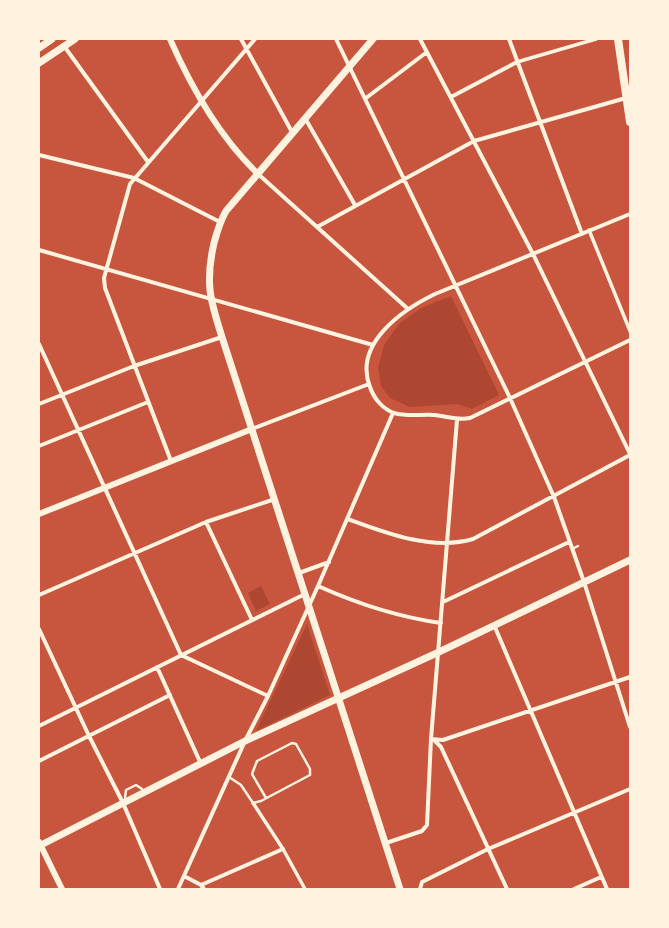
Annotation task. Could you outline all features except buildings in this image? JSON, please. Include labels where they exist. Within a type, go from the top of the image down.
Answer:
[{"type":"main road","points":[[39,48],[52,39]]},
{"type":"main road","points":[[39,64],[75,39]]},
{"type":"main road","points":[[373,39],[230,206],[220,222],[209,269],[210,299],[400,889]]},
{"type":"main road","points":[[618,39],[630,122]]},
{"type":"main road","points":[[39,844],[124,800],[202,764],[245,741],[439,652],[630,560]]},
{"type":"street","points":[[170,39],[214,120],[238,152],[257,173],[408,309]]},
{"type":"street","points":[[241,39],[292,132]]},
{"type":"street","points":[[171,461],[104,285],[106,269],[128,188],[134,178],[255,39]]},
{"type":"street","points":[[336,39],[366,98],[510,398],[554,497],[584,582],[630,727]]},
{"type":"street","points":[[348,519],[400,537],[448,542],[473,539],[630,455],[533,254],[420,39]]},
{"type":"street","points":[[509,39],[582,234]]},
{"type":"street","points":[[451,98],[517,62],[596,39]]},
{"type":"street","points":[[64,46],[148,162]]},
{"type":"street","points":[[366,98],[427,52]]},
{"type":"street","points":[[317,227],[354,205],[474,141],[626,98]]},
{"type":"street","points":[[304,118],[354,205]]},
{"type":"street","points":[[39,155],[134,178],[220,222]]},
{"type":"street","points":[[630,214],[455,286],[425,299],[408,309],[392,323],[373,345],[368,366],[369,384],[376,399],[383,407],[393,413],[412,416],[433,415],[457,420],[470,418],[586,363],[630,340]]},
{"type":"street","points":[[589,230],[630,331]]},
{"type":"street","points":[[39,250],[373,345]]},
{"type":"street","points":[[39,404],[134,366],[222,337]]},
{"type":"street","points":[[39,344],[181,655],[268,696]]},
{"type":"street","points":[[39,514],[369,384]]},
{"type":"street","points":[[39,446],[148,402]]},
{"type":"street","points":[[178,889],[228,776],[268,696],[309,603],[329,562],[393,413]]},
{"type":"street","points":[[386,843],[422,832],[427,825],[431,739],[457,420]]},
{"type":"street","points":[[39,595],[206,522],[275,499]]},
{"type":"street","points":[[206,522],[252,620]]},
{"type":"street","points":[[443,602],[570,542]]},
{"type":"street","points":[[299,573],[329,562]]},
{"type":"street","points":[[318,586],[361,604],[406,617],[441,623]]},
{"type":"street","points":[[39,726],[306,594]]},
{"type":"street","points":[[494,625],[607,889]]},
{"type":"street","points":[[39,629],[89,736],[124,800],[160,889]]},
{"type":"street","points":[[157,667],[202,764]]},
{"type":"street","points":[[431,739],[443,740],[630,676]]},
{"type":"street","points":[[39,761],[170,695]]},
{"type":"street","points":[[431,739],[441,747],[507,889]]},
{"type":"street","points":[[420,889],[422,882],[488,849],[630,789]]},
{"type":"street","points":[[253,803],[283,849],[305,889]]},
{"type":"street","points":[[39,844],[62,889]]},
{"type":"street","points":[[184,876],[202,887],[283,849]]},
{"type":"street","points":[[574,889],[601,877]]},
{"type":"lane","points":[[572,549],[578,546]]},
{"type":"lane","points":[[228,776],[241,785],[253,803],[266,798],[310,775],[310,769],[296,744],[292,743],[257,761],[252,774],[266,798]]},
{"type":"lane","points":[[124,800],[126,790],[136,785],[142,789]]},
{"type":"shaded area","points":[[451,296],[499,395],[472,409],[457,404],[410,407],[390,398],[381,386],[378,368],[384,345],[399,324],[421,308]]},
{"type":"shaded area","points":[[261,586],[270,604],[256,611],[248,593]]},
{"type":"shaded area","points":[[307,624],[330,695],[256,731]]}]
